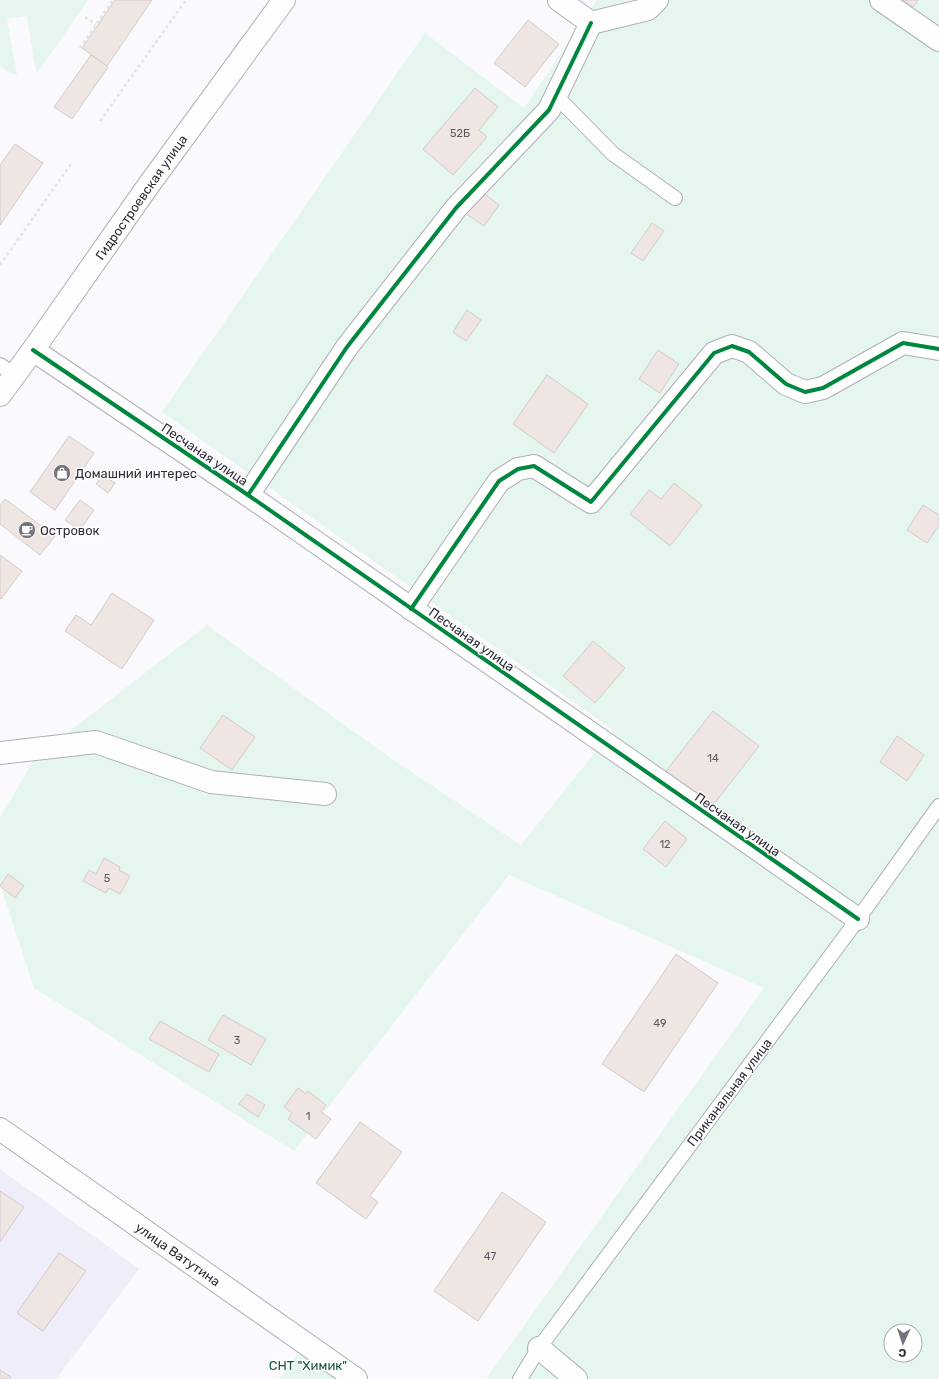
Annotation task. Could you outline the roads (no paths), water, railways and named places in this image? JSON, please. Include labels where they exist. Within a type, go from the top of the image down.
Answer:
[{"type":"street","name":"Гидростроевская улица","points":[[0,394],[7,370],[33,350],[148,186],[284,0]]},
{"type":"street","points":[[559,0],[591,23],[648,9],[657,0]]},
{"type":"street","points":[[881,0],[939,40]]},
{"type":"street","points":[[248,496],[347,347],[456,208],[549,110],[591,23]]},
{"type":"street","points":[[411,609],[500,481],[518,469],[534,466],[591,502],[714,353],[732,346],[749,352],[786,384],[806,392],[823,388],[903,343],[939,349]]},
{"type":"street","name":"Песчаная улица","points":[[33,350],[248,496],[858,919]]},
{"type":"street","points":[[0,753],[96,742],[211,782],[326,794]]},
{"type":"street","name":"улица Ватутина","points":[[0,1128],[356,1379]]},
{"type":"street","points":[[539,1348],[576,1379]]},
{"type":"lane","points":[[556,96],[613,154],[675,198]]},
{"type":"lane","name":"Приканальная улица","points":[[520,1379],[539,1348],[858,919],[939,806]]},
{"type":"place","name":"Домашний интерес","points":[[62,473]]},
{"type":"place","name":"Островок","points":[[27,530]]},
{"type":"park label","name":"СНТ \"Химик\"","points":[[308,1365]]}]
